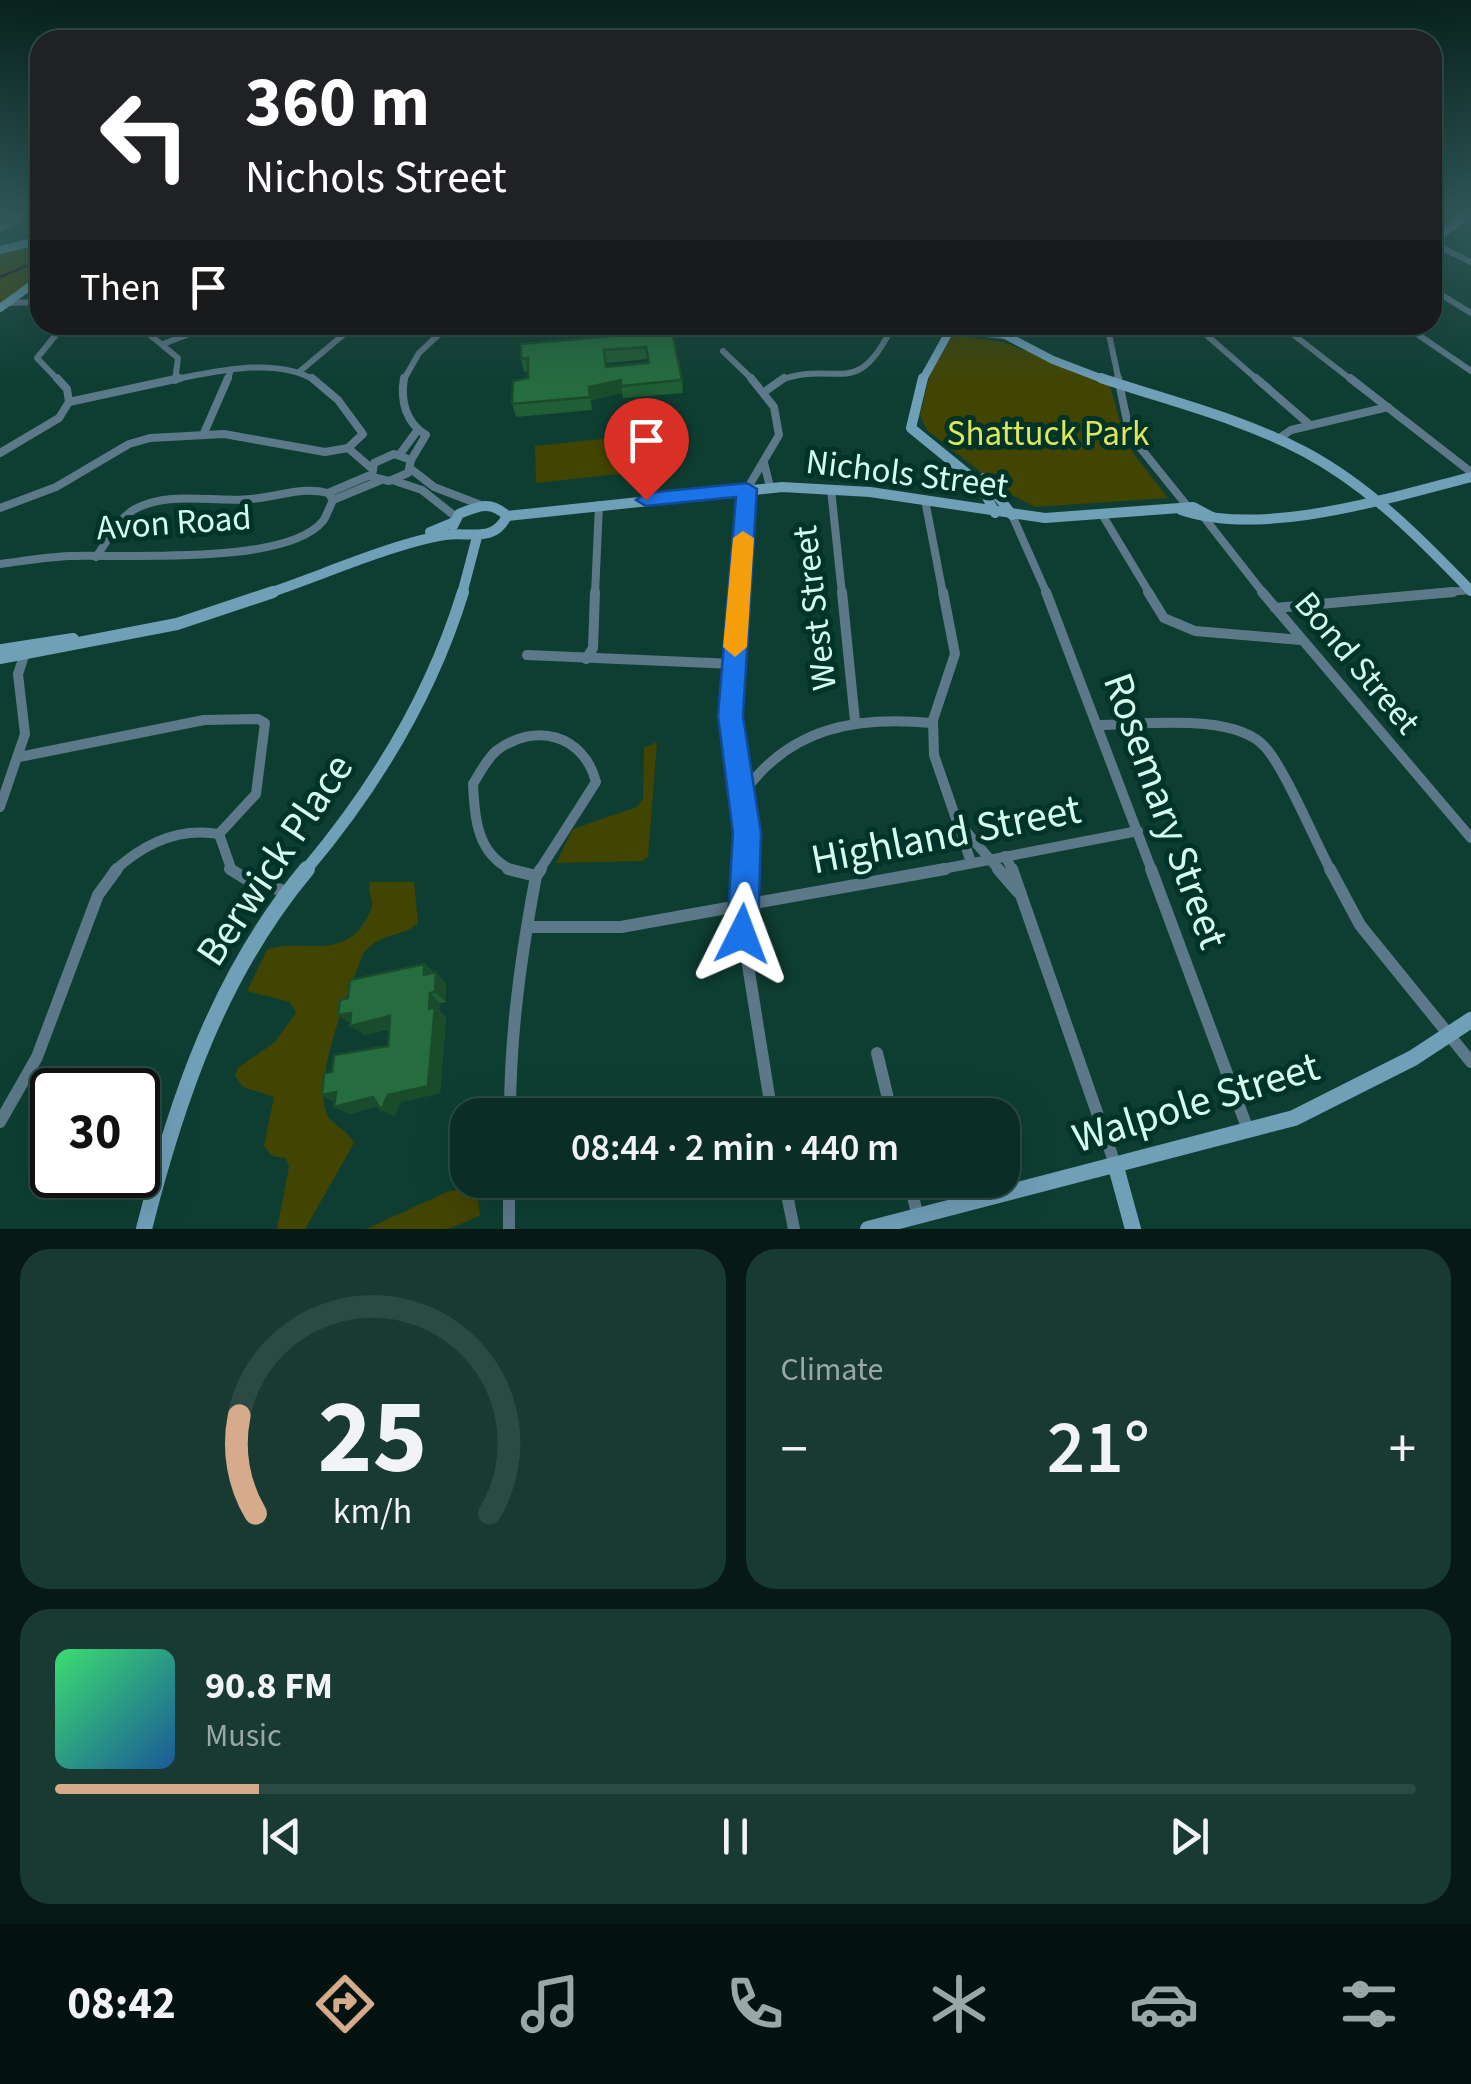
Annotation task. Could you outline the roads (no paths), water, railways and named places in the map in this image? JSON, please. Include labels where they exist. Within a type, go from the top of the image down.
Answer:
[{"type":"main road","points":[[4,306],[30,286]]},
{"type":"main road","points":[[947,335],[926,367],[912,418],[921,432],[981,485],[995,513]]},
{"type":"main road","points":[[1003,336],[1278,439],[1333,468],[1376,500],[1471,591]]},
{"type":"main road","points":[[940,449],[987,481],[1012,515]]},
{"type":"main road","name":"Nichols Street","points":[[507,516],[770,488],[831,489],[1012,515],[1102,516],[1185,509],[1209,518],[1252,518],[1376,500],[1471,474]]},
{"type":"main road","points":[[0,658],[154,630],[456,524],[481,505],[498,506],[507,516],[500,528],[477,537],[456,524]]},
{"type":"main road","name":"Berwick Place","points":[[144,1229],[167,1133],[202,1038],[260,929],[370,786],[437,668],[462,608],[477,537]]},
{"type":"main road","points":[[0,650],[25,651]]},
{"type":"main road","name":"Walpole Street","points":[[874,1228],[1249,1133],[1332,1102],[1471,1020]]},
{"type":"main road","points":[[1116,1167],[1133,1229]]},
{"type":"street","points":[[1442,295],[1471,313]]},
{"type":"street","points":[[4,306],[30,303]]},
{"type":"street","points":[[0,453],[60,418],[69,402],[67,389],[37,358],[56,335]]},
{"type":"street","points":[[150,335],[178,358],[175,381]]},
{"type":"street","points":[[163,344],[186,335]]},
{"type":"street","points":[[299,372],[343,335]]},
{"type":"street","points":[[422,433],[402,401],[402,377],[410,360],[437,335]]},
{"type":"street","points":[[766,390],[790,378],[860,372],[876,358],[887,335]]},
{"type":"street","points":[[996,335],[1003,336]]},
{"type":"street","points":[[1109,335],[1134,444],[1185,509]]},
{"type":"street","points":[[1206,335],[1310,425]]},
{"type":"street","points":[[1293,335],[1471,474]]},
{"type":"street","points":[[1419,335],[1471,370]]},
{"type":"street","points":[[723,351],[766,390],[779,433],[747,489],[732,742],[744,792],[742,934],[769,1098]]},
{"type":"street","points":[[69,402],[230,373],[299,372],[314,380],[361,428],[353,446]]},
{"type":"street","points":[[204,434],[230,373]]},
{"type":"street","points":[[1278,439],[1310,425],[1388,407]]},
{"type":"street","points":[[0,508],[56,487],[128,444],[204,434],[299,451],[353,446],[384,456],[400,454],[422,433]]},
{"type":"street","points":[[392,480],[411,464],[422,433]]},
{"type":"street","points":[[353,446],[379,481]]},
{"type":"street","points":[[400,454],[434,487],[481,505]]},
{"type":"street","points":[[330,497],[384,456]]},
{"type":"street","points":[[764,463],[770,488]]},
{"type":"street","points":[[96,556],[124,518],[152,503],[182,498],[252,499],[308,490],[330,497],[392,480],[422,490],[456,524]]},
{"type":"street","name":"West Street","points":[[831,489],[855,721]]},
{"type":"street","name":"Avon Road","points":[[0,564],[96,556],[156,558],[259,548],[314,527],[328,514],[330,497]]},
{"type":"street","points":[[924,500],[955,654],[954,667],[932,723],[936,764],[971,862]]},
{"type":"street","points":[[586,659],[593,648],[598,505]]},
{"type":"street","name":"Rosemary Street","points":[[1012,515],[1098,724],[1249,1133]]},
{"type":"street","points":[[1102,516],[1154,604],[1174,625],[1198,632],[1301,640]]},
{"type":"street","name":"Bond Street","points":[[1209,518],[1274,608],[1471,838]]},
{"type":"street","points":[[1274,608],[1471,591]]},
{"type":"street","points":[[0,806],[24,734],[18,674],[25,651]]},
{"type":"street","points":[[527,655],[734,664]]},
{"type":"street","points":[[19,757],[204,720],[258,718],[265,723],[259,783],[220,834]]},
{"type":"street","points":[[744,792],[770,755],[806,736],[855,721],[932,723]]},
{"type":"street","points":[[1098,724],[1222,725],[1243,732],[1265,747],[1360,925],[1471,1062]]},
{"type":"street","points":[[510,1098],[510,1057],[521,954],[536,876],[596,782],[594,764],[580,745],[560,733],[532,737],[497,752],[473,784],[486,854],[501,869],[536,876]]},
{"type":"street","points":[[956,818],[1024,900]]},
{"type":"street","name":"Highland Street","points":[[528,927],[621,927],[1138,831]]},
{"type":"street","points":[[0,1122],[14,1103],[45,1036],[103,884],[150,844],[190,833],[220,834]]},
{"type":"street","points":[[220,834],[226,842],[225,860],[234,874],[289,892]]},
{"type":"street","points":[[1006,856],[1116,1167]]},
{"type":"street","points":[[876,1053],[888,1098]]},
{"type":"street","points":[[509,1229],[510,1198]]},
{"type":"street","points":[[788,1198],[794,1229]]},
{"type":"street","points":[[913,1198],[918,1217]]},
{"type":"waterway","points":[[0,277],[11,272]]},
{"type":"park label","name":"Shattuck Park","points":[[1048,434]]}]
